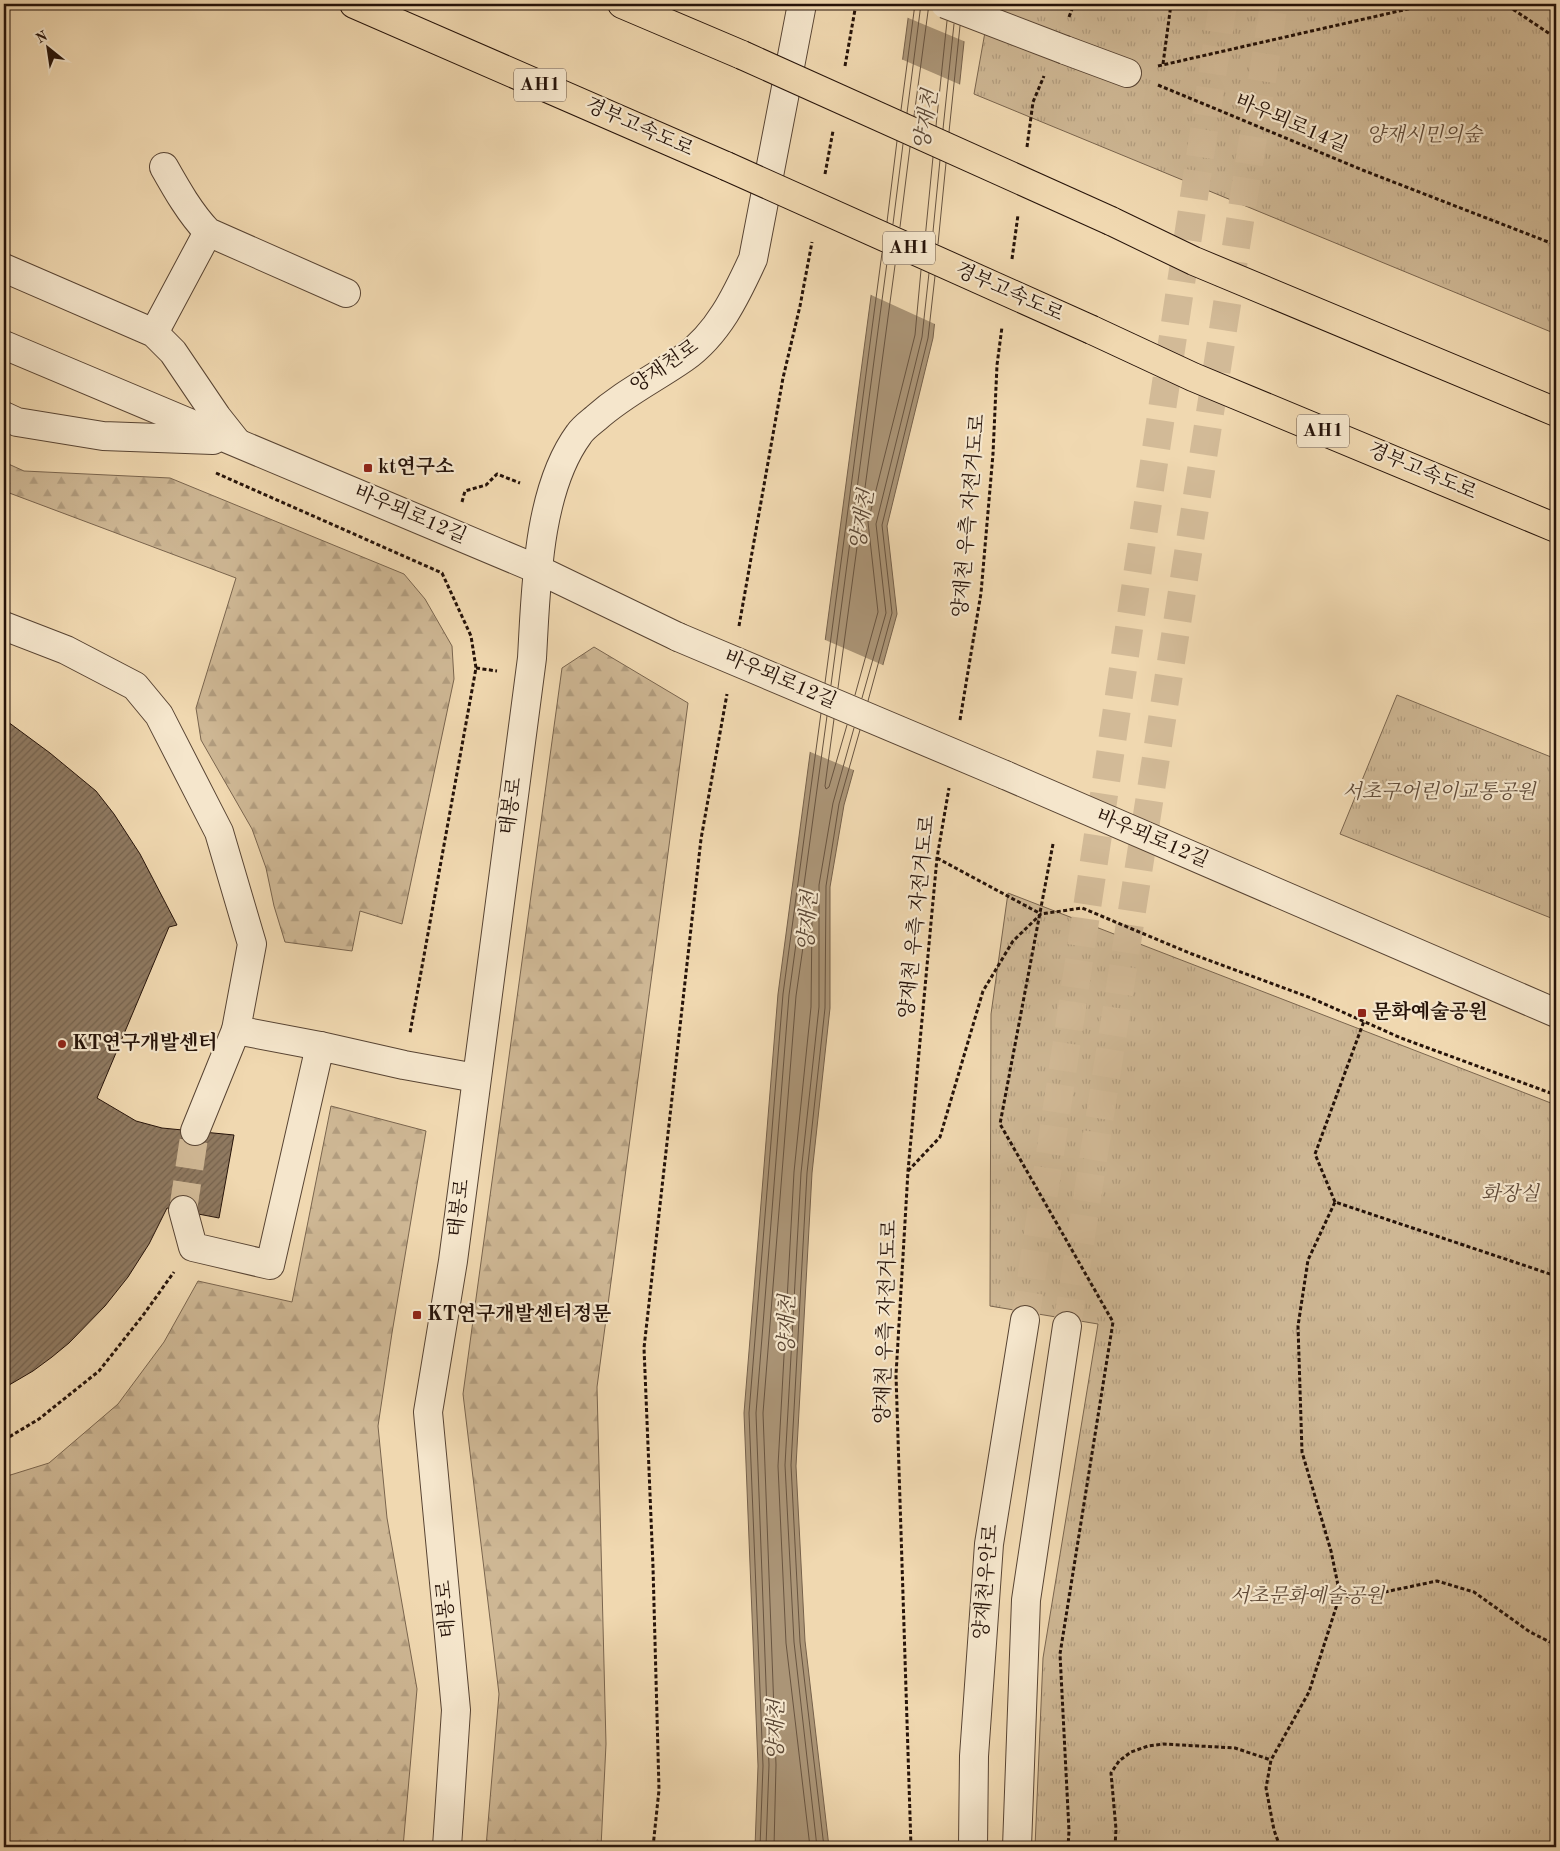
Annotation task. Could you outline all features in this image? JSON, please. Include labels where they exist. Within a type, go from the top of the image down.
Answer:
[{"type":"highway","name":"경부고속도로","points":[[354,4],[726,166],[1193,377],[1556,528]]},
{"type":"highway","points":[[622,4],[742,55],[1111,221],[1194,261],[1556,412]]},
{"type":"street","name":"양재천로","points":[[537,569],[551,495],[560,465],[580,432],[622,396],[684,358],[707,337],[724,316],[738,293],[753,260],[802,4]]},
{"type":"street","points":[[945,4],[1127,73]]},
{"type":"street","points":[[164,167],[182,199],[208,232],[346,293]]},
{"type":"street","points":[[154,333],[208,232]]},
{"type":"street","points":[[4,268],[154,333],[173,352],[217,417],[237,442]]},
{"type":"street","name":"바우뫼로12길","points":[[4,345],[537,569],[678,637],[1005,775],[1556,1013]]},
{"type":"street","points":[[4,416],[17,422],[103,436],[237,442]]},
{"type":"street","name":"태봉로","points":[[447,1847],[456,1710],[428,1412],[453,1261],[532,658],[537,569]]},
{"type":"street","points":[[4,626],[66,650],[135,686],[159,716],[219,832],[252,944],[236,1030],[195,1131]]},
{"type":"street","points":[[236,1030],[476,1078]]},
{"type":"street","points":[[183,1210],[192,1247],[270,1265],[320,1046]]},
{"type":"street","name":"양재천우안로","points":[[973,1847],[974,1756],[989,1544],[1024,1320]]},
{"type":"street","name":"양재천우안로","points":[[1017,1847],[1026,1600],[1067,1326]]},
{"type":"path","points":[[844,72],[856,4]]},
{"type":"path","points":[[1067,22],[1074,4]]},
{"type":"path","points":[[1164,64],[1171,4]]},
{"type":"path","points":[[1127,73],[1430,4]]},
{"type":"path","points":[[1511,4],[1511,8],[1556,38]]},
{"type":"path","name":"바우뫼로14길","points":[[1127,73],[1365,171],[1556,245]]},
{"type":"path","points":[[1026,150],[1033,102],[1044,75]]},
{"type":"path","points":[[824,179],[833,130]]},
{"type":"path","points":[[1010,268],[1018,209]]},
{"type":"path","points":[[738,633],[783,378],[800,306],[813,237]]},
{"type":"path","name":"양재천 우측 자전거도로","points":[[960,721],[981,593],[993,454],[997,365],[1002,326]]},
{"type":"path","points":[[215,473],[442,573],[471,636],[476,668],[404,1065]]},
{"type":"path","points":[[654,1847],[659,1790],[653,1567],[644,1348],[701,838],[727,692]]},
{"type":"path","name":"양재천 우측 자전거도로","points":[[911,1847],[896,1375],[908,1171],[937,858],[950,780]]},
{"type":"path","points":[[937,858],[1041,914]]},
{"type":"path","points":[[908,1171],[940,1138],[983,991],[1013,941],[1041,914],[1082,908],[1192,954],[1311,998],[1401,1038],[1556,1095]]},
{"type":"path","points":[[1280,1847],[1274,1830],[1266,1788],[1271,1760],[1309,1692],[1340,1595],[1331,1551],[1302,1452],[1298,1326],[1308,1260],[1335,1202],[1315,1154],[1364,1022]]},
{"type":"path","points":[[1335,1202],[1556,1276]]},
{"type":"path","points":[[4,1440],[39,1419],[99,1371],[144,1314],[192,1247]]},
{"type":"path","points":[[1340,1595],[1356,1598],[1437,1581],[1474,1592],[1530,1632],[1556,1645]]},
{"type":"path","points":[[1115,1847],[1116,1829],[1111,1773],[1120,1761],[1131,1752],[1148,1746],[1162,1744],[1235,1748],[1271,1760]]},
{"type":"green space","name":"양재시민의숲","points":[[990,4],[1556,4],[1556,334],[974,94]]},
{"type":"green space","points":[[4,462],[24,471],[170,478],[404,574],[425,599],[452,646],[454,679],[402,924],[360,911],[352,951],[285,942],[274,906],[266,868],[252,829],[201,740],[196,708],[236,578],[4,491]]},
{"type":"green space","points":[[594,647],[688,703],[597,1387],[606,1744],[601,1847],[486,1847],[499,1694],[463,1394],[562,668]]},
{"type":"green space","name":"서초구어린이교통공원","points":[[1397,695],[1556,759],[1556,920],[1340,834]]},
{"type":"green space","name":"서초문화예술공원","points":[[1008,893],[1556,1105],[1556,1847],[1035,1847],[1043,1658],[1098,1324],[990,1306],[991,1014]]},
{"type":"green space","points":[[331,1106],[426,1131],[378,1426],[387,1518],[417,1689],[403,1847],[4,1847],[4,1477],[49,1463],[118,1404],[164,1342],[198,1281],[292,1302]]},
{"type":"water","name":"양재천","points":[[910,4],[968,4],[933,338],[887,526],[897,614],[844,805],[830,887],[830,1008],[812,1173],[796,1466],[805,1641],[829,1847],[755,1847],[758,1766],[744,1413],[778,994]]},
{"type":"pier","points":[[908,4],[970,4],[966,42],[906,17]]},
{"type":"pier","points":[[901,59],[961,85],[937,325],[869,294]]},
{"type":"pier","points":[[823,639],[885,666],[856,771],[808,751]]},
{"type":"building","name":"KT연구개발센터","points":[[4,719],[50,753],[96,791],[114,814],[140,854],[177,925],[169,927],[97,1098],[136,1121],[162,1128],[234,1135],[219,1218],[167,1208],[149,1244],[128,1277],[105,1306],[69,1343],[52,1357],[4,1388]]},
{"type":"tunnel","points":[[1025,1320],[1223,4]]},
{"type":"tunnel","points":[[1067,1326],[1274,4]]},
{"type":"tunnel","points":[[183,1210],[195,1131]]},
{"type":"place","name":"kt연구소","points":[[368,468]]},
{"type":"place","name":"문화예술공원","points":[[1362,1013]]},
{"type":"place","name":"KT연구개발센터","points":[[62,1044]]},
{"type":"place","name":"KT연구개발센터정문","points":[[417,1315]]},
{"type":"park label","name":"화장실","points":[[1510,1195]]}]
